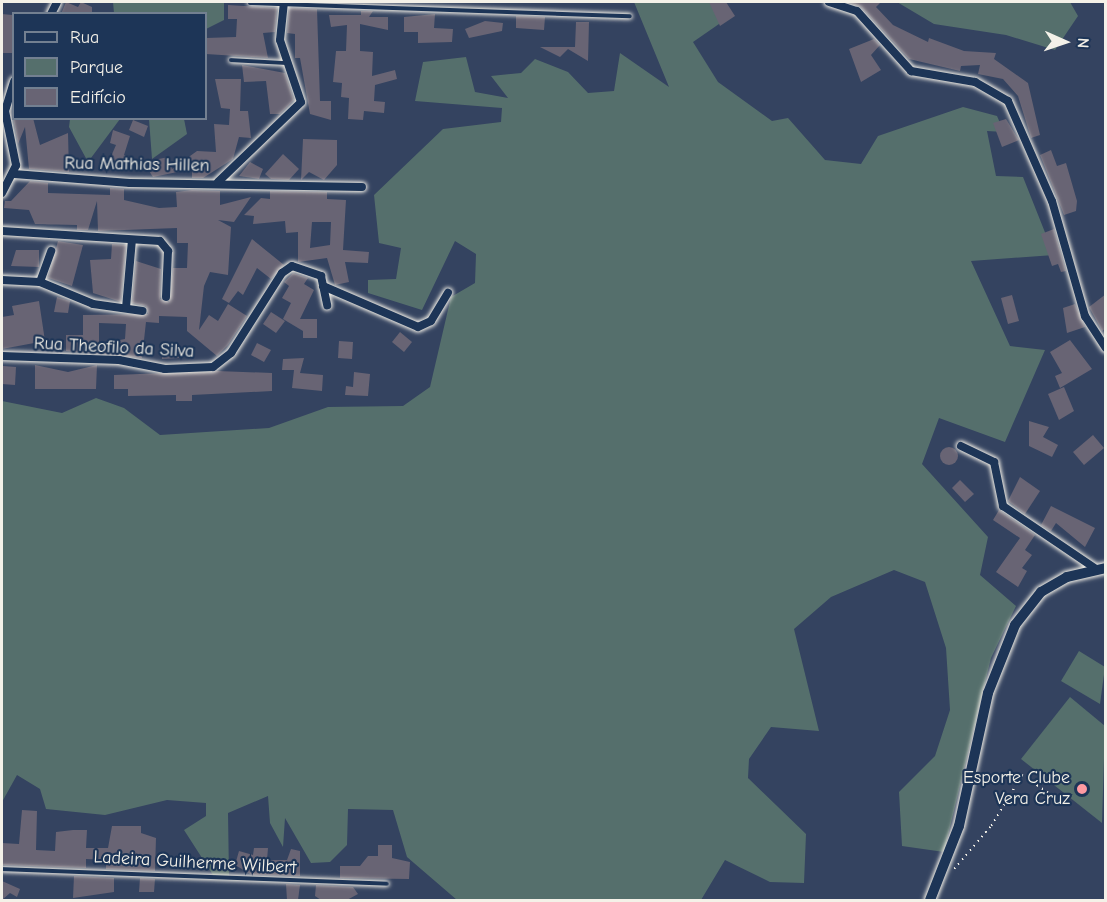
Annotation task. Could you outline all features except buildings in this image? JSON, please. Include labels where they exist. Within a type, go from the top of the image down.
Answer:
[{"type":"street","points":[[829,2],[857,10],[911,71],[975,82],[1008,101],[1052,201],[1085,316],[1106,348]]},
{"type":"street","name":"Rua Mathias Hillen","points":[[14,174],[130,183],[218,182],[298,110],[302,94],[285,63],[280,40],[284,3]]},
{"type":"street","points":[[2,193],[14,174],[4,111],[12,87]]},
{"type":"street","points":[[218,182],[362,187]]},
{"type":"street","points":[[2,231],[132,240],[166,246],[166,297]]},
{"type":"street","points":[[126,308],[132,240]]},
{"type":"street","points":[[40,282],[51,251]]},
{"type":"street","name":"Rua Theofilo da Silva","points":[[2,356],[119,360],[165,369],[213,367],[231,353],[282,273],[292,266],[307,267],[321,276],[323,286]]},
{"type":"street","points":[[2,280],[40,282],[93,304],[143,311]]},
{"type":"street","points":[[323,286],[418,327],[431,321],[448,293]]},
{"type":"street","points":[[323,286],[327,305]]},
{"type":"street","points":[[961,446],[994,462],[1003,506],[1101,569]]},
{"type":"street","points":[[930,900],[959,826],[988,693],[1015,625],[1041,592],[1067,577],[1101,569]]},
{"type":"lane","points":[[249,3],[630,16]]},
{"type":"lane","points":[[231,60],[285,63]]},
{"type":"lane","name":"Ladeira Guilherme Wilbert","points":[[2,869],[387,884]]},
{"type":"path","points":[[949,873],[991,826],[1022,775],[1052,795]]},
{"type":"green space","points":[[113,2],[224,2],[224,20],[207,28],[207,12],[114,12]]},
{"type":"green space","points":[[634,2],[717,2],[732,15],[693,42],[718,82],[772,121],[788,118],[825,160],[861,164],[878,136],[963,107],[997,116],[1004,132],[987,131],[996,176],[1023,177],[1054,255],[971,261],[1010,346],[1045,350],[1005,442],[939,418],[922,464],[988,537],[980,575],[1016,606],[991,658],[944,852],[902,846],[899,792],[935,756],[950,710],[946,648],[925,582],[894,570],[831,597],[794,629],[819,731],[771,727],[749,759],[748,778],[806,834],[804,883],[770,882],[725,860],[701,900],[457,900],[407,857],[393,810],[348,809],[347,845],[330,862],[311,863],[285,818],[283,847],[270,823],[268,796],[228,813],[229,876],[213,875],[184,830],[206,816],[206,803],[167,800],[105,815],[46,809],[40,789],[17,775],[2,802],[2,401],[62,413],[96,398],[124,408],[160,435],[269,428],[328,407],[403,406],[430,387],[451,297],[475,283],[476,254],[455,241],[422,310],[368,293],[368,280],[396,279],[401,248],[379,243],[374,195],[443,129],[501,122],[502,108],[415,101],[423,62],[466,57],[475,92],[508,98],[491,76],[521,73],[535,59],[568,72],[588,93],[614,91],[620,53],[669,87]]},
{"type":"green space","points":[[897,2],[1070,2],[1078,16],[1055,50],[1006,35],[934,24]]},
{"type":"green space","points":[[70,120],[119,120],[88,162],[69,127]]},
{"type":"green space","points":[[149,120],[184,120],[187,134],[152,159]]},
{"type":"green space","points":[[1079,651],[1105,667],[1100,704],[1061,681]]},
{"type":"green space","name":"Esporte Clube Vera Cruz","points":[[1070,697],[1105,726],[1102,823],[1021,759]]},
{"type":"place","name":"Esporte Clube Vera Cruz","points":[[1082,789]]}]
